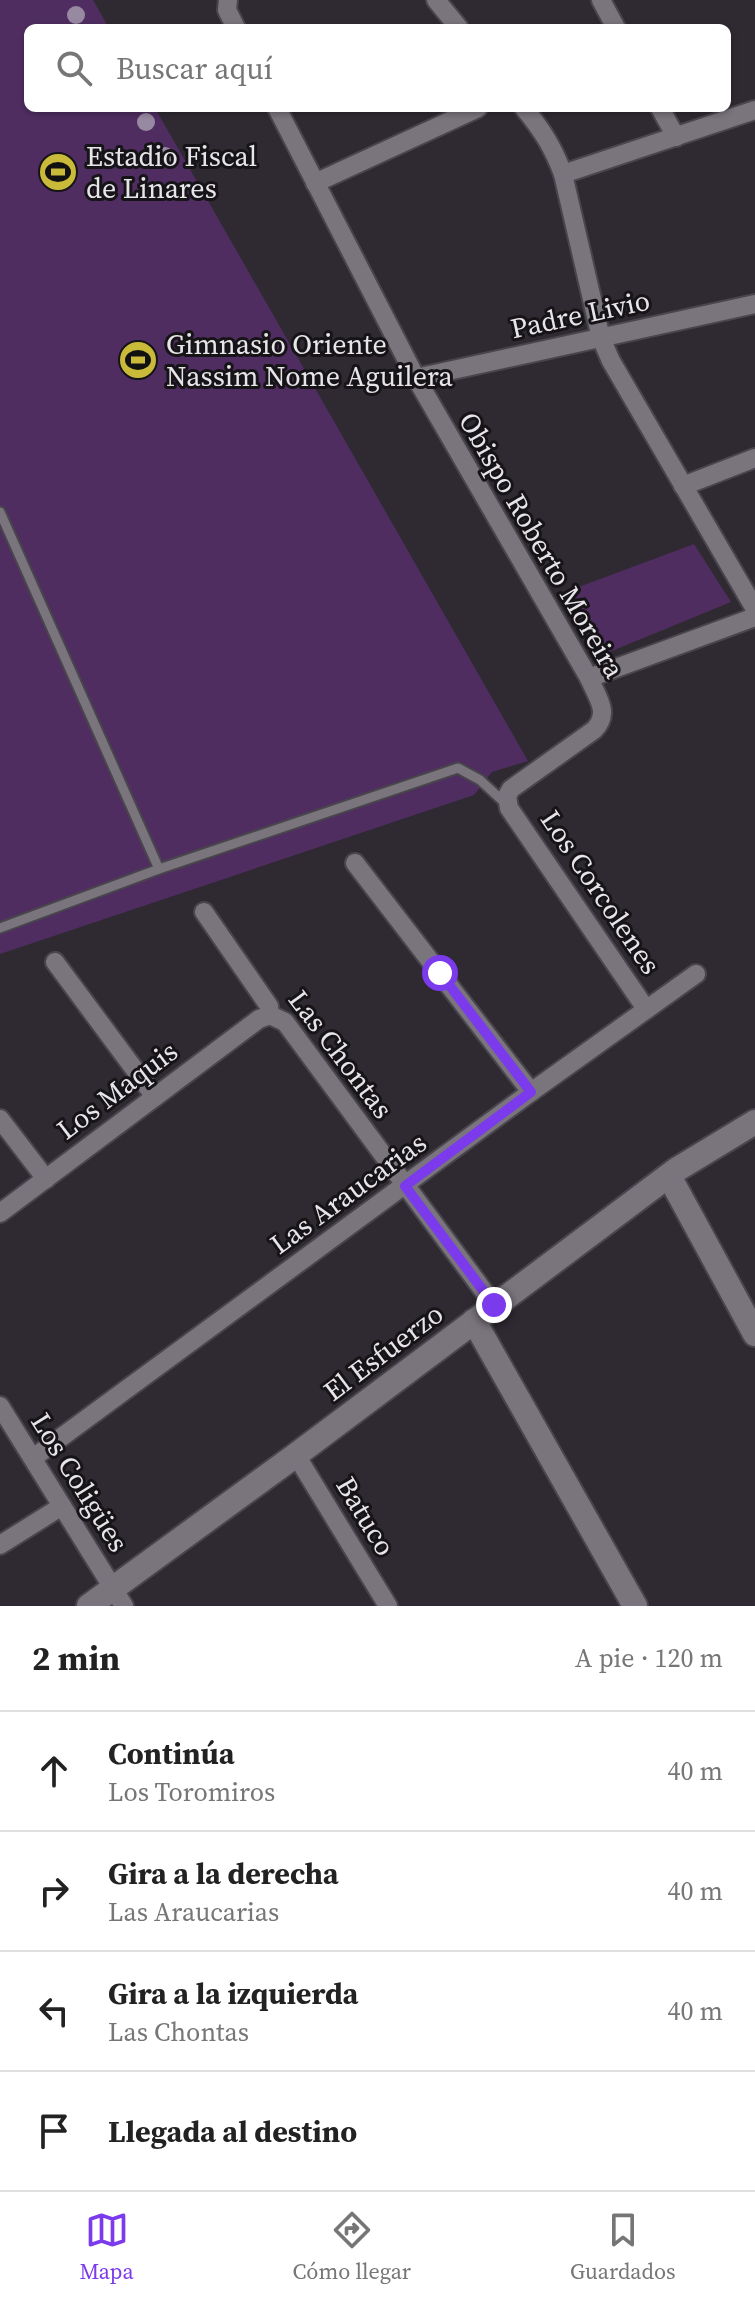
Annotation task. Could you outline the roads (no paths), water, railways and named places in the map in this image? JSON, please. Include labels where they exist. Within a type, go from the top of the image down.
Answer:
[{"type":"street","points":[[228,0],[227,10],[234,24]]},
{"type":"street","points":[[436,0],[456,24]]},
{"type":"street","points":[[601,0],[614,24]]},
{"type":"street","points":[[563,174],[755,110]]},
{"type":"street","name":"Obispo Roberto Moreira","points":[[279,112],[416,378],[589,678],[603,712],[602,722],[594,730],[511,789],[507,796],[509,808]]},
{"type":"street","points":[[315,183],[469,112]]},
{"type":"street","points":[[527,112],[544,133],[563,174],[601,338],[611,361],[755,609]]},
{"type":"street","points":[[662,112],[676,137]]},
{"type":"street","name":"Padre Livio","points":[[416,378],[755,304]]},
{"type":"street","points":[[683,486],[755,458]]},
{"type":"street","points":[[589,678],[755,617]]},
{"type":"street","name":"Los Corcolenes","points":[[509,808],[646,1009]]},
{"type":"street","points":[[355,863],[531,1092]]},
{"type":"street","name":"Las Chontas","points":[[204,912],[269,1006],[270,1015],[285,1022],[494,1305]]},
{"type":"street","points":[[55,962],[155,1097]]},
{"type":"street","name":"Las Araucarias","points":[[33,1458],[696,974]]},
{"type":"street","name":"Los Maquis","points":[[0,1213],[259,1019],[270,1015]]},
{"type":"street","points":[[0,1119],[46,1179]]},
{"type":"street","name":"El Esfuerzo","points":[[89,1606],[119,1597],[296,1455],[494,1305],[669,1176],[755,1122]]},
{"type":"street","points":[[669,1176],[755,1334]]},
{"type":"street","points":[[474,1321],[635,1606]]},
{"type":"street","name":"Los Coligües","points":[[0,1406],[119,1597]]},
{"type":"street","name":"Batuco","points":[[296,1455],[388,1606]]},
{"type":"street","points":[[0,1545],[62,1506]]},
{"type":"lane","points":[[0,512],[159,869]]},
{"type":"lane","points":[[0,928],[159,869],[458,768],[480,780],[509,808]]},
{"type":"place","name":"Estadio Fiscal de Linares","points":[[58,172]]},
{"type":"place","name":"Gimnasio Oriente Nassim Nome Aguilera","points":[[138,360]]}]
